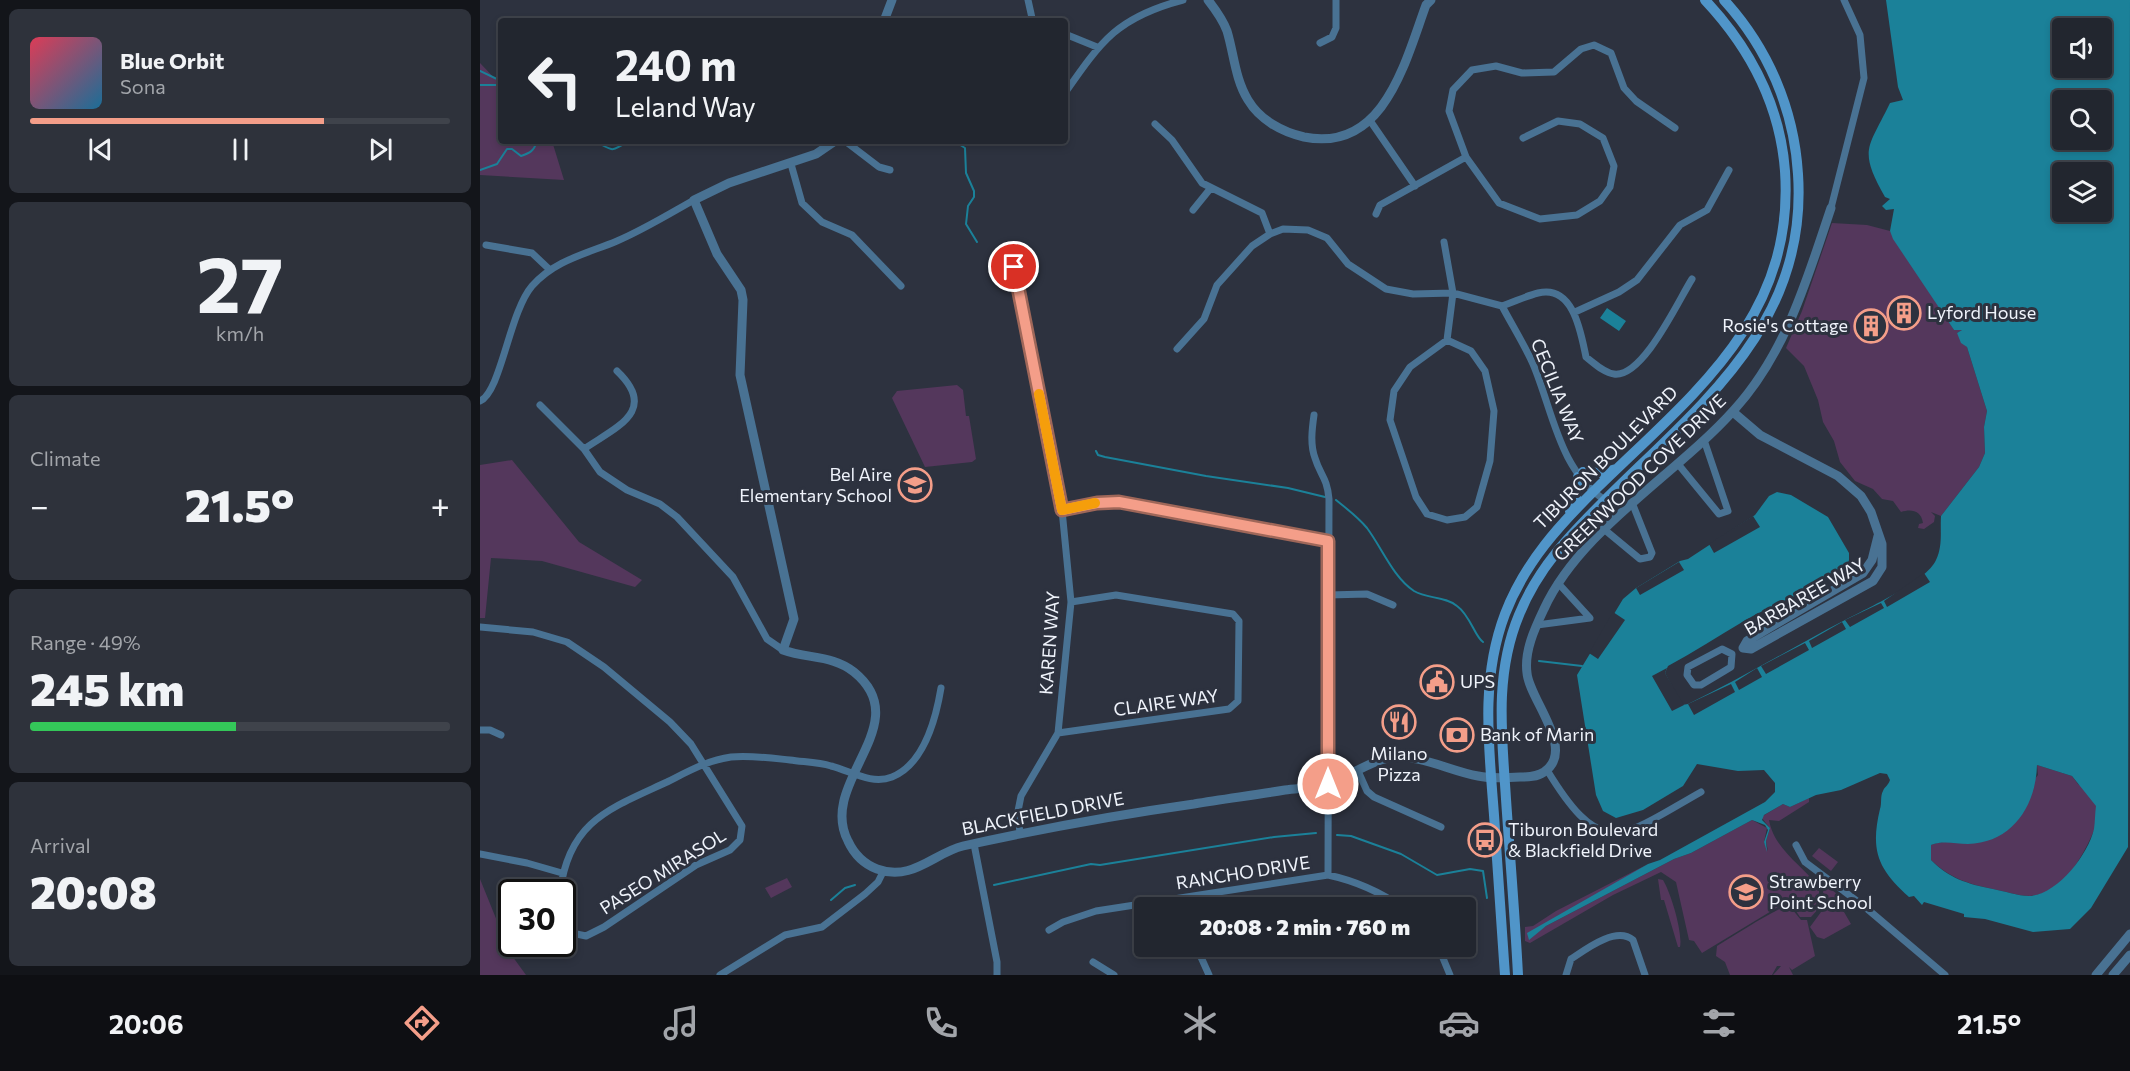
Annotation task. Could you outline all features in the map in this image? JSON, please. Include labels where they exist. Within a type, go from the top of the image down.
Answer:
[{"type":"main road","name":"TIBURON BOULEVARD","points":[[1505,975],[1487,700],[1498,636],[1523,575],[1547,539],[1709,377],[1737,344],[1765,293],[1781,238],[1785,173],[1773,110],[1749,57],[1733,33],[1705,0]]},
{"type":"main road","name":"TIBURON BOULEVARD","points":[[1518,975],[1501,687],[1506,658],[1518,617],[1533,585],[1553,555],[1740,363],[1773,307],[1792,252],[1799,187],[1791,123],[1764,55],[1724,0]]},
{"type":"main road","points":[[1568,517],[1576,496],[1579,473],[1600,473],[1616,469]]},
{"type":"street","points":[[885,18],[892,0]]},
{"type":"street","points":[[1028,0],[1032,18]]},
{"type":"street","points":[[1068,89],[1097,47],[1108,36],[1139,15],[1183,0]]},
{"type":"street","points":[[1208,0],[1226,28],[1242,90],[1250,103],[1267,120],[1292,134],[1307,138],[1338,136],[1371,122],[1395,86],[1426,5],[1431,0]]},
{"type":"street","points":[[1320,43],[1332,37],[1336,28],[1336,0]]},
{"type":"street","points":[[1832,208],[1864,78],[1860,35],[1844,0]]},
{"type":"street","points":[[1068,35],[1097,47]]},
{"type":"street","points":[[1523,138],[1558,121],[1580,124],[1604,138],[1614,166],[1610,187],[1600,201],[1577,214],[1540,219],[1499,203],[1466,157],[1449,111],[1453,90],[1472,70],[1496,66],[1522,73],[1554,72],[1581,49],[1594,45],[1611,53],[1624,88],[1636,101],[1676,128]]},
{"type":"street","points":[[1371,122],[1415,186]]},
{"type":"street","points":[[1155,124],[1172,140],[1194,174],[1210,189],[1262,213],[1270,234]]},
{"type":"street","points":[[480,401],[492,391],[518,306],[531,287],[550,270],[576,255],[617,241],[729,183],[790,164],[816,154],[831,144]]},
{"type":"street","points":[[849,144],[879,167],[890,170]]},
{"type":"street","points":[[1376,214],[1380,205],[1466,157]]},
{"type":"street","points":[[790,164],[802,203],[822,222],[852,235],[901,286]]},
{"type":"street","points":[[1575,312],[1619,292],[1637,280],[1680,225],[1710,205],[1729,170]]},
{"type":"street","points":[[1193,210],[1210,189]]},
{"type":"street","points":[[694,200],[717,254],[736,281],[743,300],[740,375],[794,619],[783,650]]},
{"type":"street","name":"GREENWOOD COVE DRIVE","points":[[1547,770],[1554,759],[1554,738],[1527,672],[1527,654],[1537,625],[1558,583],[1605,530],[1733,411],[1761,375],[1788,326],[1832,208]]},
{"type":"street","points":[[1177,349],[1204,320],[1217,285],[1252,246],[1270,234],[1283,230],[1308,230],[1327,238],[1348,264],[1386,289],[1413,294],[1453,293],[1502,306],[1541,292],[1560,297],[1575,312],[1586,357],[1613,374],[1625,374],[1642,362],[1692,279]]},
{"type":"street","points":[[1444,242],[1453,293],[1447,340],[1410,367],[1394,391],[1390,420],[1416,497],[1427,514],[1448,520],[1465,517],[1478,507],[1490,461],[1494,411],[1485,371],[1471,351],[1447,340]]},
{"type":"street","points":[[486,245],[532,253],[550,270]]},
{"type":"street","name":"KAREN WAY","points":[[1014,267],[1062,510],[1071,602],[1058,733],[1021,796],[1018,811],[1020,834]]},
{"type":"street","name":"CECILIA WAY","points":[[1502,306],[1533,363],[1554,424],[1579,473],[1605,500]]},
{"type":"street","points":[[584,449],[628,420],[635,404],[632,385],[617,371]]},
{"type":"street","points":[[540,405],[584,449],[600,472],[627,490],[660,504],[677,517],[733,577],[766,639],[783,650],[832,659],[858,674],[873,700],[875,727],[873,737],[854,773],[841,805],[842,827],[849,844],[859,857],[883,872],[878,882],[822,927],[785,935],[720,975]]},
{"type":"street","name":"BARBAREE WAY","points":[[1732,654],[1743,648],[1751,649],[1873,581],[1882,564],[1882,544],[1868,506],[1853,487],[1838,476],[1760,435],[1733,411]]},
{"type":"street","points":[[1314,415],[1312,433],[1315,460],[1328,486],[1328,875]]},
{"type":"street","points":[[1678,464],[1719,514],[1729,511],[1704,440]]},
{"type":"street","points":[[1062,510],[1097,503],[1119,502],[1328,541]]},
{"type":"street","points":[[1605,530],[1641,560],[1650,557],[1652,553],[1633,505]]},
{"type":"street","points":[[1537,625],[1590,618],[1589,614],[1558,583]]},
{"type":"street","points":[[1328,595],[1367,594],[1393,605]]},
{"type":"street","name":"CLAIRE WAY","points":[[1058,733],[1229,709],[1238,701],[1239,621],[1233,614],[1116,595],[1071,602]]},
{"type":"street","name":"PASEO MIRASOL","points":[[480,627],[533,632],[567,642],[604,667],[670,722],[690,744],[739,819],[742,834],[736,845],[696,865],[604,927],[586,936],[576,934]]},
{"type":"street","points":[[1719,649],[1726,649],[1732,654],[1733,663],[1728,669],[1701,685],[1692,683],[1686,672],[1689,666],[1719,649]]},
{"type":"street","points":[[561,879],[572,848],[592,821],[612,808],[722,758],[742,756],[828,765],[876,780],[892,777],[908,767],[922,746],[936,716],[941,688]]},
{"type":"street","points":[[480,730],[490,730],[501,735]]},
{"type":"street","name":"BLACKFIELD DRIVE","points":[[883,872],[906,871],[932,863],[952,849],[1020,834],[1102,818],[1328,784],[1386,759],[1406,758],[1491,778],[1505,778]]},
{"type":"street","points":[[1505,778],[1535,776],[1547,770],[1581,819],[1608,832],[1635,830],[1701,792]]},
{"type":"street","points":[[1358,771],[1365,788],[1374,797],[1441,827]]},
{"type":"street","points":[[974,844],[997,962],[997,975]]},
{"type":"street","points":[[1796,845],[1805,862],[1864,907],[1945,975]]},
{"type":"street","points":[[480,854],[527,863],[562,873]]},
{"type":"street","name":"RANCHO DRIVE","points":[[1189,897],[1328,875],[1348,879],[1379,891],[1387,897]]},
{"type":"street","name":"RANCHO DRIVE","points":[[1049,930],[1063,922],[1096,911],[1134,905]]},
{"type":"street","points":[[1566,975],[1571,959],[1621,934],[1633,940],[1646,975]]},
{"type":"street","points":[[2096,975],[2130,934]]},
{"type":"street","points":[[2113,975],[2130,955]]},
{"type":"street","points":[[1201,957],[1209,975]]},
{"type":"street","points":[[1443,957],[1450,975]]},
{"type":"street","points":[[1093,962],[1114,975]]},
{"type":"shaded area","points":[[480,63],[498,82],[498,144],[553,144],[564,180],[480,175]]},
{"type":"shaded area","points":[[1832,223],[1867,225],[1890,231],[1954,330],[1964,329],[1957,333],[1967,347],[1987,411],[1984,427],[1985,453],[1979,467],[1941,516],[1931,512],[1935,516],[1934,522],[1924,529],[1918,528],[1919,524],[1923,523],[1918,513],[1901,512],[1893,501],[1882,499],[1873,489],[1855,481],[1840,462],[1834,441],[1823,422],[1818,400],[1804,366],[1786,348],[1802,311]]},
{"type":"shaded area","points":[[957,385],[963,390],[966,416],[969,416],[976,459],[972,462],[925,467],[892,398],[897,391]]},
{"type":"shaded area","points":[[512,460],[579,542],[642,580],[635,587],[542,561],[491,558],[485,618],[480,618],[480,465]]},
{"type":"shaded area","points":[[2037,765],[2072,776],[2078,784],[2106,803],[2087,846],[2069,874],[2058,885],[2030,896],[2016,894],[1975,885],[1960,879],[1931,860],[1931,845],[1943,842],[1981,842],[2038,775]]},
{"type":"shaded area","points":[[1809,798],[1809,802],[1779,821],[1769,820],[1777,840],[1819,887],[1819,908],[1811,917],[1800,917],[1792,905],[1783,904],[1702,953],[1694,941],[1689,940],[1676,882],[1661,872],[1613,895],[1530,943],[1525,941],[1525,927],[1533,926],[1556,911],[1648,864],[1529,933],[1529,937],[1546,926],[1752,820],[1767,828],[1764,842],[1768,851],[1766,841],[1770,828],[1761,817],[1783,804],[1790,807]]},
{"type":"shaded area","points":[[1819,848],[1838,862],[1831,871],[1812,856]]},
{"type":"shaded area","points":[[787,878],[792,887],[771,898],[765,888]]},
{"type":"shaded area","points":[[480,879],[498,923],[498,957],[513,957],[526,975],[480,975]]},
{"type":"shaded area","points":[[1658,879],[1663,880],[1673,903],[1680,932],[1680,947],[1678,947],[1664,900],[1661,900]]},
{"type":"shaded area","points":[[1824,884],[1849,903],[1844,912],[1851,924],[1824,939],[1817,937],[1810,927],[1821,912]]},
{"type":"shaded area","points":[[1786,906],[1792,909],[1801,920],[1807,920],[1815,956],[1792,970],[1789,967],[1793,975],[1773,975],[1781,966],[1777,966],[1772,975],[1730,975],[1725,962],[1716,956],[1717,946]]},
{"type":"water","points":[[1886,0],[2130,0],[2128,847],[2091,908],[2070,929],[2033,932],[1985,919],[1964,917],[1964,914],[1924,902],[1922,905],[1914,896],[1909,897],[1898,887],[1879,858],[1877,824],[1882,793],[1890,780],[1887,774],[1880,773],[1841,790],[1816,795],[1790,807],[1783,804],[1764,815],[1762,820],[1770,828],[1766,841],[1767,852],[1764,842],[1768,830],[1765,825],[1752,820],[1546,926],[1529,940],[1527,933],[1648,864],[1660,860],[1765,802],[1775,792],[1775,783],[1764,770],[1738,771],[1697,764],[1683,786],[1643,810],[1616,818],[1603,811],[1596,795],[1577,675],[1623,599],[1636,588],[1680,561],[1688,559],[1755,515],[1769,496],[1777,492],[1791,495],[1828,517],[1849,553],[1849,562],[1825,580],[1744,621],[1668,666],[1665,673],[1682,705],[1688,704],[1881,602],[1921,577],[1938,555],[1941,516],[1979,467],[1985,453],[1984,427],[1987,411],[1967,347],[1961,343],[1957,333],[1962,330],[1954,330],[1893,239],[1890,231],[1894,209],[1886,210],[1882,206],[1890,199],[1885,197],[1871,169],[1869,149],[1872,140],[1890,103],[1903,100],[1898,87]],"holes":[[[2037,765],[2072,776],[2096,806],[2091,839],[2070,872],[2060,881],[2040,894],[2020,895],[1959,879],[1931,860],[1931,845],[1984,842],[2009,829],[2019,819],[2032,795]]]},
{"type":"water","points":[[1607,308],[1626,321],[1619,331],[1600,318]]},
{"type":"pier","points":[[1753,516],[1760,527],[1714,553],[1709,544]]},
{"type":"pier","points":[[1679,562],[1684,570],[1640,595],[1636,588]]},
{"type":"pier","points":[[1924,573],[1930,582],[1887,607],[1884,601]]},
{"type":"pier","points":[[1881,603],[1884,608],[1850,627],[1845,620]]},
{"type":"pier","points":[[1613,612],[1625,620],[1598,659],[1589,653]]},
{"type":"pier","points":[[1842,622],[1846,629],[1812,648],[1809,641]]},
{"type":"pier","points":[[1805,643],[1809,650],[1766,674],[1761,666]]},
{"type":"pier","points":[[1667,668],[1665,673],[1684,705],[1672,711],[1652,676]]},
{"type":"pier","points":[[1757,668],[1762,677],[1739,690],[1735,682]]},
{"type":"pier","points":[[1731,684],[1735,692],[1694,715],[1688,704]]},
{"type":"waterway","points":[[480,71],[498,80]]},
{"type":"waterway","points":[[480,85],[498,85]]},
{"type":"waterway","points":[[480,170],[497,164],[507,149],[512,149],[521,156],[527,154],[536,144]]},
{"type":"waterway","points":[[601,144],[612,149],[623,144]]},
{"type":"waterway","points":[[959,144],[965,148],[966,173],[974,191],[974,197],[968,206],[966,224],[977,242]]},
{"type":"waterway","points":[[1096,451],[1098,455],[1105,457],[1206,476],[1288,488],[1325,497]]},
{"type":"waterway","points":[[1336,500],[1367,528],[1394,570],[1407,585],[1419,594],[1457,606],[1483,642]]},
{"type":"waterway","points":[[1539,661],[1582,666]]},
{"type":"waterway","points":[[994,885],[1091,864],[1100,865],[1274,837],[1316,833]]},
{"type":"waterway","points":[[1337,835],[1351,836],[1401,854],[1437,875],[1470,869],[1483,871],[1487,898]]},
{"type":"waterway","points":[[831,900],[845,888],[855,885]]},
{"type":"slow traffic","points":[[1039,394],[1062,510],[1095,503]]},
{"type":"place","name":"Lyford House","points":[[1904,313]]},
{"type":"place","name":"Rosie's Cottage","points":[[1871,326]]},
{"type":"place","name":"Bel Aire Elementary School","points":[[915,485]]},
{"type":"place","name":"UPS","points":[[1437,682]]},
{"type":"place","name":"Milano Pizza","points":[[1399,722]]},
{"type":"place","name":"Bank of Marin","points":[[1457,735]]},
{"type":"place","name":"Tiburon Boulevard & Blackfield Drive","points":[[1485,840]]},
{"type":"place","name":"Strawberry Point School","points":[[1746,892]]},
{"type":"route","points":[[1014,267],[1062,510],[1097,503],[1119,502],[1328,541],[1328,784]]}]
